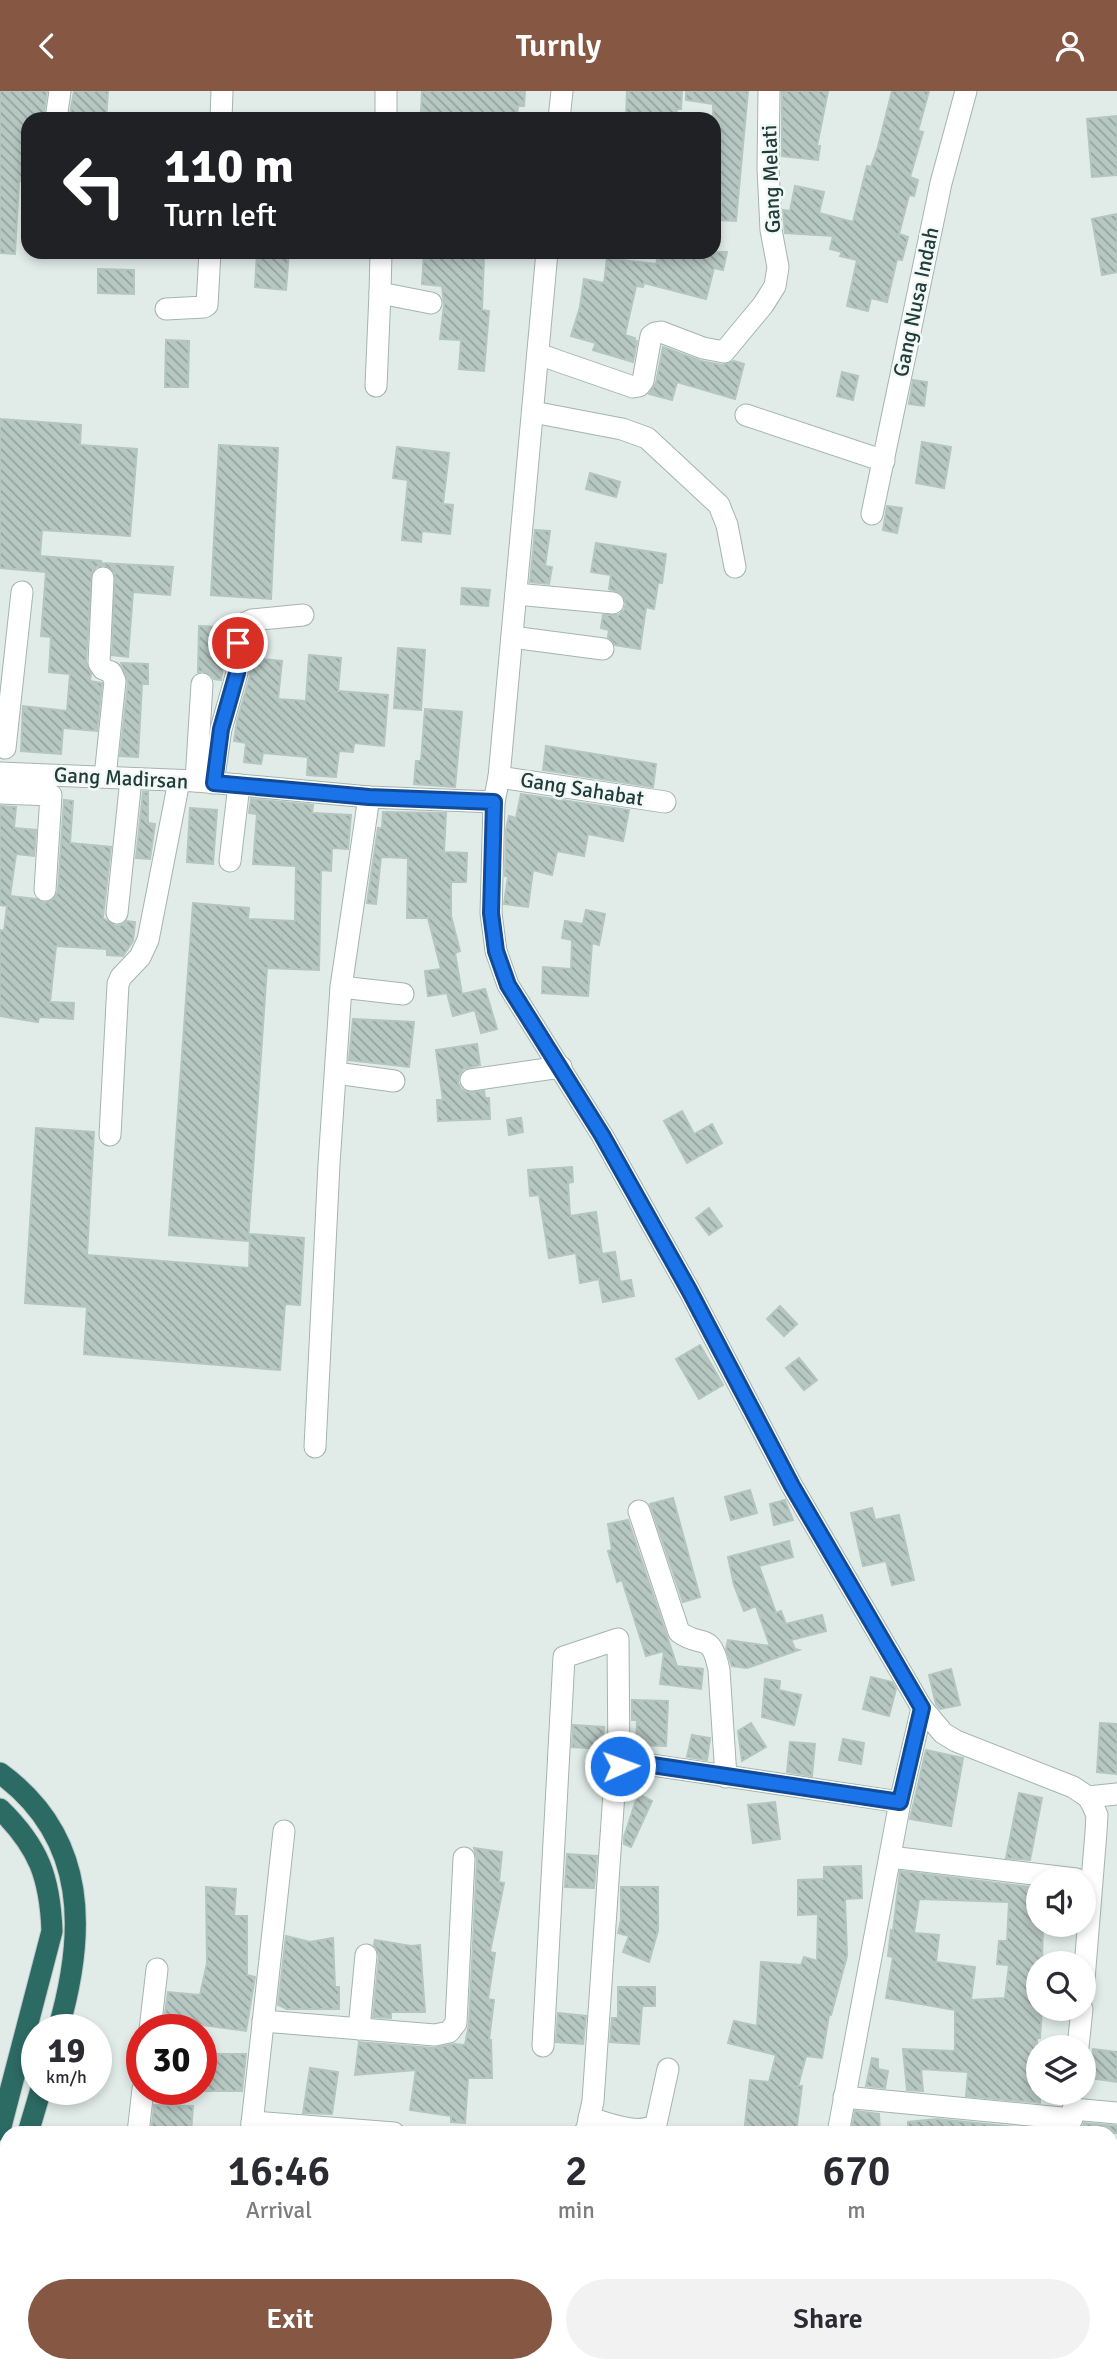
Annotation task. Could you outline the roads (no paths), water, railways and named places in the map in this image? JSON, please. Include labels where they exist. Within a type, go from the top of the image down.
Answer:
[{"type":"highway","points":[[0,1773],[29,1799],[47,1822],[60,1845],[70,1872],[76,1903],[77,1935],[72,1973],[62,2014]]},
{"type":"highway","points":[[0,1809],[33,1847],[45,1875],[51,1901],[52,1931],[1,2126]]},
{"type":"highway","points":[[30,2126],[36,2105]]},
{"type":"street","points":[[57,112],[60,91]]},
{"type":"street","points":[[221,112],[222,91]]},
{"type":"street","points":[[386,91],[386,112]]},
{"type":"street","points":[[560,112],[562,91]]},
{"type":"street","name":"Gang Melati","points":[[538,354],[633,387],[639,386],[643,381],[651,336],[655,333],[661,332],[703,348],[724,352],[763,305],[775,286],[778,267],[771,230],[768,169],[769,91]]},
{"type":"street","name":"Gang Nusa Indah","points":[[872,514],[938,197],[966,91]]},
{"type":"street","points":[[166,309],[207,305],[210,259]]},
{"type":"street","points":[[376,386],[382,259]]},
{"type":"street","points":[[546,259],[499,777],[494,802],[491,913],[496,951],[508,985],[602,1135],[689,1290],[792,1486],[922,1708],[943,1733],[957,1741],[1061,1782],[1088,1797],[1097,1815],[1087,1867]]},
{"type":"street","points":[[380,293],[431,303]]},
{"type":"street","points":[[533,412],[639,433],[647,439],[719,505],[727,525],[734,567]]},
{"type":"street","points":[[746,415],[884,461]]},
{"type":"street","points":[[103,578],[99,663],[111,673],[115,681],[106,777]]},
{"type":"street","points":[[2,779],[3,748],[22,591]]},
{"type":"street","points":[[516,594],[613,603]]},
{"type":"street","points":[[110,1135],[118,984],[140,957],[148,940],[196,782],[221,729],[237,673],[238,643],[243,624],[253,620],[303,615]]},
{"type":"street","points":[[512,637],[603,649]]},
{"type":"street","points":[[196,782],[202,684]]},
{"type":"street","name":"Gang Madirsan","points":[[2,779],[52,785],[106,777],[239,785],[369,797],[494,802]]},
{"type":"street","name":"Gang Sahabat","points":[[499,777],[665,802]]},
{"type":"street","points":[[117,913],[131,779]]},
{"type":"street","points":[[45,890],[52,785]]},
{"type":"street","points":[[230,861],[239,785]]},
{"type":"street","points":[[315,1447],[341,987],[369,797]]},
{"type":"street","points":[[341,987],[403,994]]},
{"type":"street","points":[[471,1080],[561,1067]]},
{"type":"street","points":[[336,1073],[394,1081]]},
{"type":"street","points":[[639,1511],[679,1632],[705,1641],[713,1647],[716,1654],[726,1777]]},
{"type":"street","points":[[542,2046],[564,1657],[618,1639],[620,1766],[615,1778],[593,2101],[586,2126]]},
{"type":"street","points":[[839,2126],[900,1802],[922,1708]]},
{"type":"street","points":[[620,1766],[632,1762],[900,1802]]},
{"type":"street","points":[[1088,1797],[1117,1794]]},
{"type":"street","points":[[251,2126],[284,1831]]},
{"type":"street","points":[[890,1857],[1026,1873]]},
{"type":"street","points":[[263,2021],[435,2035],[449,2032],[456,2023],[464,1858]]},
{"type":"street","points":[[359,2029],[366,1955]]},
{"type":"street","points":[[152,2014],[157,1969]]},
{"type":"street","points":[[654,2126],[667,2069]]},
{"type":"street","points":[[844,2097],[1073,2114],[1117,2113]]},
{"type":"street","points":[[139,2126],[141,2105]]}]
